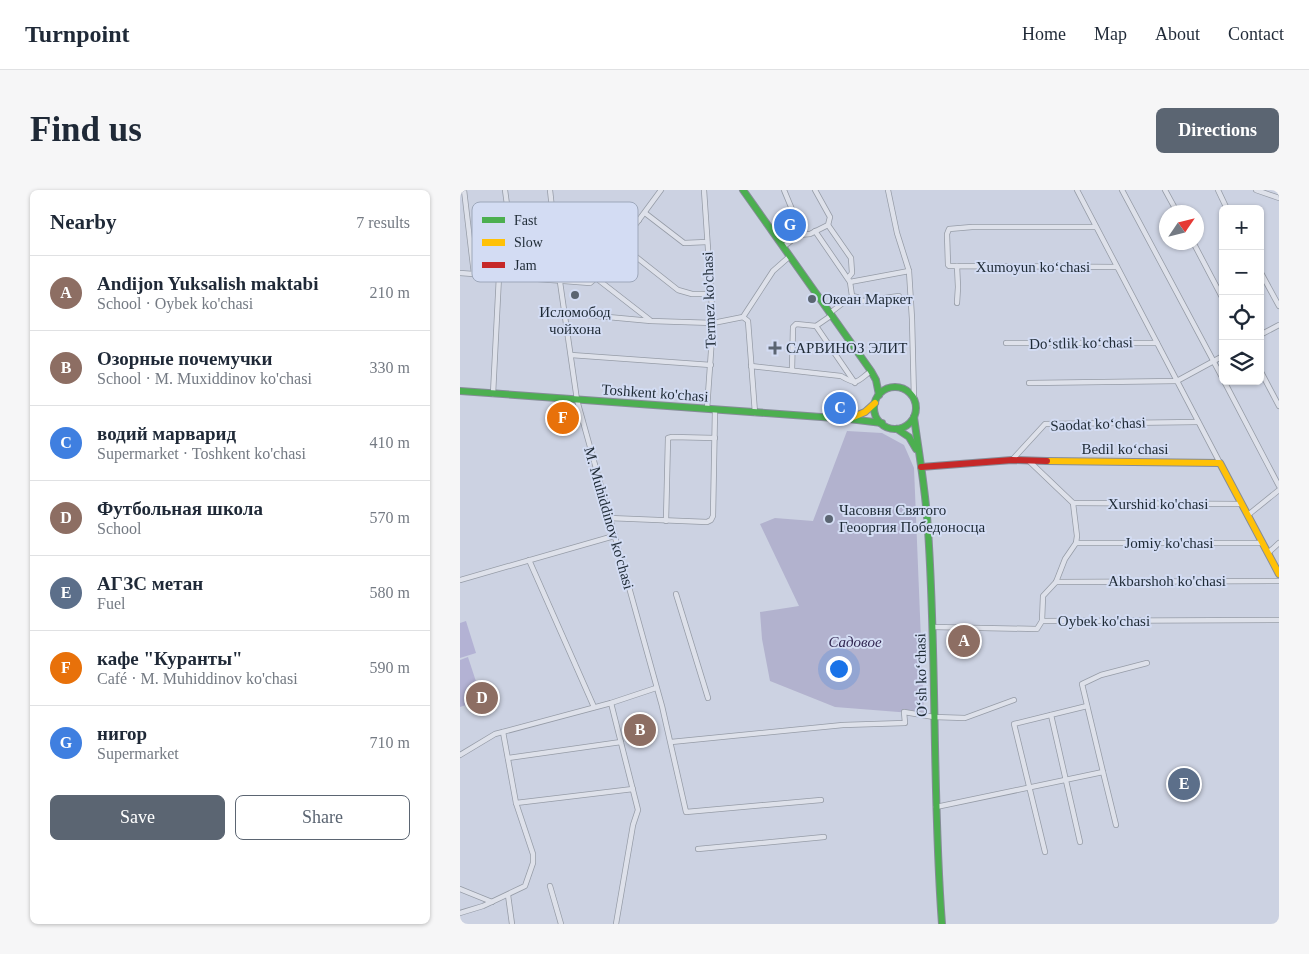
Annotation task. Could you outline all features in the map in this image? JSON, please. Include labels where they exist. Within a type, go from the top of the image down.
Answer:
[{"type":"main road","points":[[743,190],[871,371],[876,380],[879,395]]},
{"type":"main road","points":[[871,371],[880,380],[892,387],[905,389],[914,398],[916,410],[907,425],[891,428],[882,423],[876,414],[875,403]]},
{"type":"main road","points":[[849,419],[865,412],[875,403],[879,395],[887,388],[892,387]]},
{"type":"main road","name":"Toshkent ko'chasi","points":[[460,391],[882,423]]},
{"type":"main road","name":"Oʻsh koʻchasi","points":[[914,416],[928,528],[936,807],[942,924]]},
{"type":"main road","points":[[896,428],[909,437],[920,459]]},
{"type":"main road","name":"Bedil koʻchasi","points":[[921,467],[1012,460],[1220,463]]},
{"type":"main road","points":[[1220,463],[1279,574]]},
{"type":"street","points":[[464,190],[472,257]]},
{"type":"street","points":[[639,220],[661,190]]},
{"type":"street","name":"Termez ko'chasi","points":[[704,190],[713,323],[707,409]]},
{"type":"street","points":[[815,190],[830,217],[828,225],[851,258],[852,273],[849,280]]},
{"type":"street","points":[[888,190],[909,271],[914,398]]},
{"type":"street","points":[[1077,190],[1220,463]]},
{"type":"street","points":[[1122,190],[1219,372]]},
{"type":"street","points":[[1165,190],[1173,205]]},
{"type":"street","points":[[1218,190],[1225,205]]},
{"type":"street","points":[[1256,190],[1279,198]]},
{"type":"street","points":[[785,191],[796,219],[799,235]]},
{"type":"street","points":[[645,213],[684,243],[707,242]]},
{"type":"street","points":[[783,247],[799,235],[810,234],[828,225]]},
{"type":"street","points":[[957,266],[948,265],[947,234],[949,229],[972,227],[1096,227]]},
{"type":"street","points":[[815,231],[849,280],[852,296]]},
{"type":"street","points":[[1197,250],[1221,295]]},
{"type":"street","points":[[564,313],[651,321],[713,323],[743,317],[773,271],[790,256]]},
{"type":"street","points":[[638,258],[678,290],[692,294],[710,294]]},
{"type":"street","name":"Xumoyun koʻchasi","points":[[957,303],[957,266],[1117,267]]},
{"type":"street","points":[[849,280],[909,271]]},
{"type":"street","points":[[1264,278],[1279,306]]},
{"type":"street","points":[[493,394],[499,282]]},
{"type":"street","points":[[560,282],[591,282]]},
{"type":"street","name":"M. Muhiddinov ko'chasi","points":[[560,282],[576,400],[671,742],[686,812],[821,800]]},
{"type":"street","points":[[601,282],[651,321]]},
{"type":"street","points":[[792,370],[793,327],[796,324],[816,326],[852,296]]},
{"type":"street","points":[[852,296],[863,301],[899,296]]},
{"type":"street","points":[[743,317],[748,321],[756,413]]},
{"type":"street","points":[[1264,334],[1279,325]]},
{"type":"street","points":[[816,326],[855,383]]},
{"type":"street","name":"Doʻstlik koʻchasi","points":[[1006,344],[1156,343]]},
{"type":"street","points":[[571,355],[711,365]]},
{"type":"street","points":[[1029,383],[1177,381],[1219,358]]},
{"type":"street","points":[[752,366],[841,376],[855,383]]},
{"type":"street","points":[[855,383],[871,371]]},
{"type":"street","points":[[1264,378],[1279,406]]},
{"type":"street","points":[[1226,385],[1279,486]]},
{"type":"street","points":[[609,518],[708,522],[712,519],[715,410]]},
{"type":"street","name":"Saodat koʻchasi","points":[[1012,460],[1045,424],[1198,422]]},
{"type":"street","points":[[666,520],[668,438],[715,438]]},
{"type":"street","points":[[1029,461],[1073,503],[1077,536],[1076,543],[1065,559],[1056,582],[1043,596],[1042,621]]},
{"type":"street","points":[[1248,515],[1279,490]]},
{"type":"street","name":"Xurshid ko'chasi","points":[[1073,503],[1242,504]]},
{"type":"street","points":[[460,580],[614,536]]},
{"type":"street","name":"Jomiy ko'chasi","points":[[1076,543],[1263,543]]},
{"type":"street","points":[[1268,553],[1279,543]]},
{"type":"street","points":[[529,560],[594,707]]},
{"type":"street","name":"Akbarshoh ko'chasi","points":[[1056,582],[1279,581]]},
{"type":"street","points":[[676,594],[708,698]]},
{"type":"street","name":"Oybek ko'chasi","points":[[932,627],[1037,629],[1042,621],[1279,620]]},
{"type":"street","points":[[1116,826],[1082,685],[1101,675],[1147,663]]},
{"type":"street","points":[[460,755],[494,734],[611,703],[656,688]]},
{"type":"street","points":[[671,742],[843,725],[904,723],[904,712],[934,717],[965,718],[1014,700]]},
{"type":"street","points":[[611,703],[638,810],[633,825],[616,924]]},
{"type":"street","points":[[1045,852],[1014,724],[1087,706]]},
{"type":"street","points":[[1051,715],[1080,842]]},
{"type":"street","points":[[460,913],[492,902],[522,888],[528,883],[533,863],[533,854],[516,803],[503,732]]},
{"type":"street","points":[[508,758],[620,742]]},
{"type":"street","points":[[936,807],[1103,772]]},
{"type":"street","points":[[516,803],[633,789]]},
{"type":"street","points":[[698,849],[824,837]]},
{"type":"street","points":[[550,886],[561,924]]},
{"type":"street","points":[[460,889],[492,902]]},
{"type":"street","points":[[508,895],[512,924]]},
{"type":"shaded area","points":[[466,621],[476,653],[460,658],[460,623]]},
{"type":"shaded area","points":[[468,657],[482,700],[460,707],[460,660]]},
{"type":"green space","name":"Садовое","points":[[847,431],[882,433],[904,445],[914,468],[924,714],[835,707],[770,681],[762,639],[760,612],[799,606],[760,524],[775,518],[813,521]]},
{"type":"traffic: fast","points":[[743,190],[871,371],[876,380],[879,395]]},
{"type":"traffic: fast","points":[[895,387],[910,393],[916,408],[910,423],[895,429],[880,423],[874,408],[880,393],[895,387]]},
{"type":"traffic: fast","points":[[460,391],[882,423]]},
{"type":"traffic: fast","points":[[914,417],[926,502],[931,579],[937,826],[942,924]]},
{"type":"traffic: fast","points":[[897,429],[909,437],[916,449]]},
{"type":"traffic: slow","points":[[851,418],[865,412],[875,403]]},
{"type":"traffic: slow","points":[[1047,461],[1220,463],[1279,574]]},
{"type":"traffic: jam","points":[[921,467],[1012,460],[1047,461]]},
{"type":"place","name":"нигор","points":[[790,225]]},
{"type":"place","name":"Исломобод чойхона","points":[[575,295]]},
{"type":"place","name":"Океан Маркет","points":[[812,299]]},
{"type":"place","name":"САРВИНОЗ ЭЛИТ","points":[[775,348]]},
{"type":"place","name":"водий марварид","points":[[840,408]]},
{"type":"place","name":"кафе \"Куранты\"","points":[[563,418]]},
{"type":"place","name":"Часовня Святого Геооргия Победоносца","points":[[829,519]]},
{"type":"place","name":"Andijon Yuksalish maktabi","points":[[964,641]]},
{"type":"place","name":"Футбольная школа","points":[[482,698]]},
{"type":"place","name":"Озорные почемучки","points":[[640,730]]},
{"type":"place","name":"АГЗС метан","points":[[1184,784]]}]
